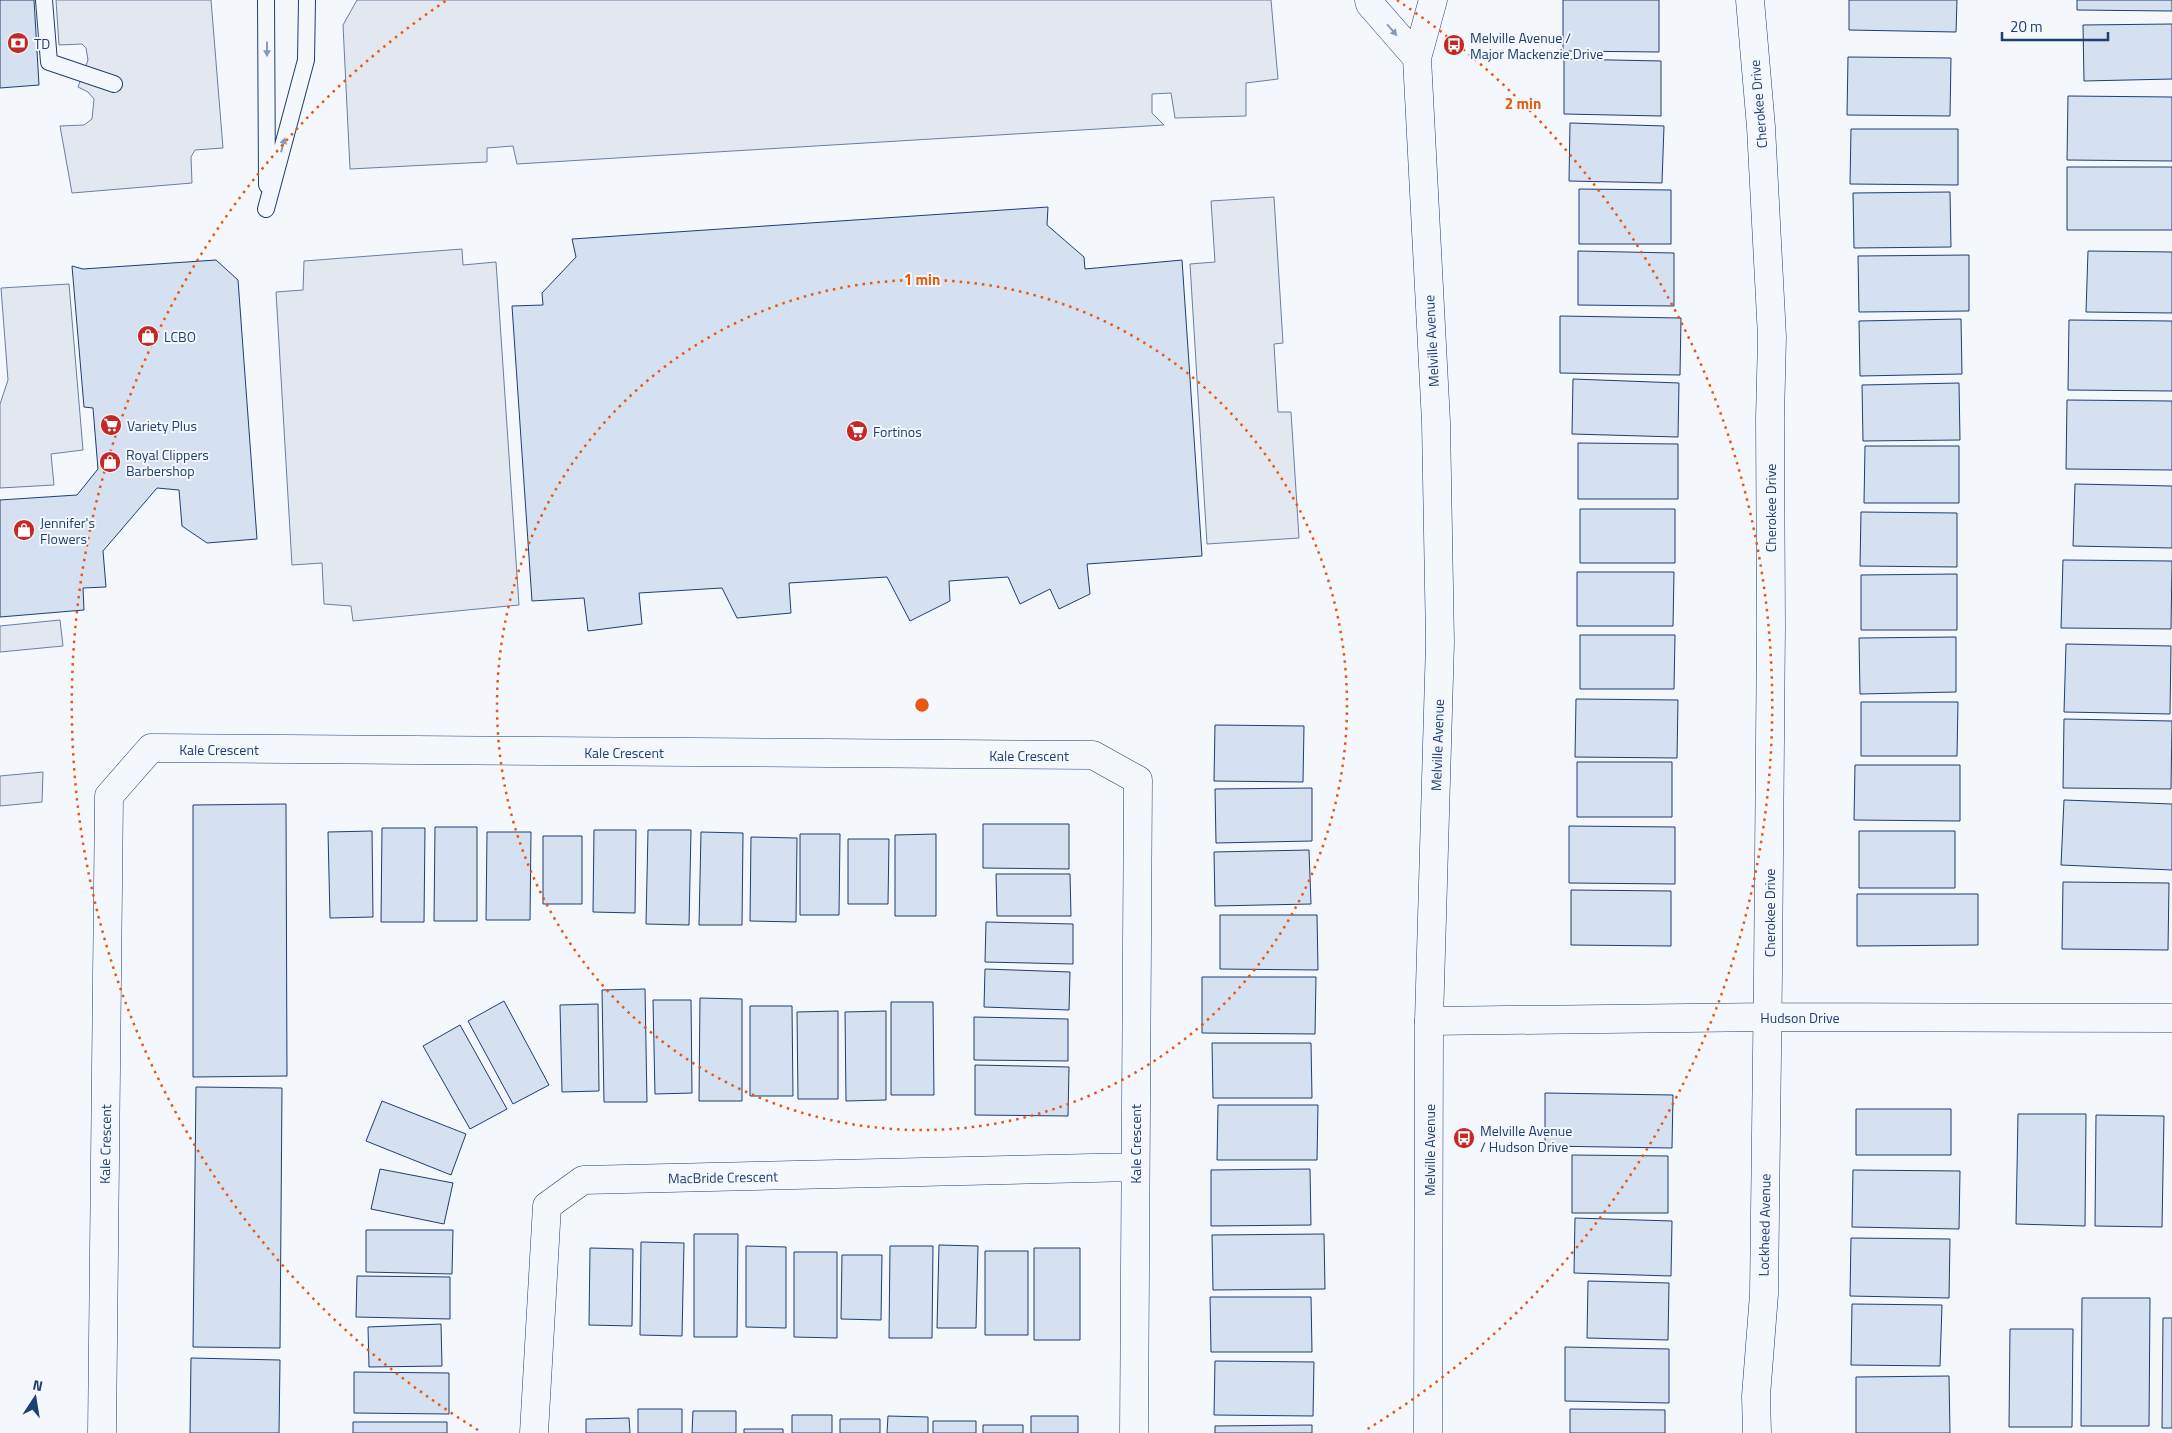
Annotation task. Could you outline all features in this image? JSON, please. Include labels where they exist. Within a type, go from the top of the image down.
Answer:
[{"type":"street","points":[[1369,0],[1370,4],[1417,58]]},
{"type":"street","name":"Melville Avenue","points":[[1428,1433],[1429,1021],[1440,642],[1436,422],[1417,58],[1433,0]]},
{"type":"street","name":"Cherokee Drive","points":[[1750,0],[1761,127],[1772,337],[1770,418],[1771,626],[1768,1017]]},
{"type":"street","name":"Kale Crescent","points":[[102,1433],[109,796],[150,748],[1093,756],[1138,780],[1134,1433]]},
{"type":"street","name":"Hudson Drive","points":[[1429,1021],[1768,1017],[2172,1018]]},
{"type":"street","name":"Lockheed Avenue","points":[[1757,1433],[1756,1396],[1764,1294],[1768,1017]]},
{"type":"street","name":"MacBride Crescent","points":[[534,1433],[547,1206],[583,1180],[1135,1167]]},
{"type":"lane","points":[[44,0],[49,62],[114,84]]},
{"type":"lane","points":[[266,0],[266,209],[306,60],[306,0]]},
{"type":"shaded area","points":[[56,0],[211,0],[223,148],[195,150],[191,157],[192,183],[72,193],[60,126],[84,125],[92,119],[94,99],[88,92],[78,87],[88,60],[86,48],[82,44],[59,45]]},
{"type":"shaded area","points":[[357,0],[1271,0],[1278,79],[1246,83],[1246,116],[1175,118],[1171,93],[1152,94],[1152,113],[1164,125],[517,164],[513,146],[487,148],[487,162],[350,169],[343,25]]},
{"type":"shaded area","points":[[1274,197],[1283,343],[1274,344],[1278,412],[1291,412],[1299,538],[1207,544],[1190,264],[1215,262],[1211,201]]},
{"type":"shaded area","points":[[462,249],[463,265],[496,262],[519,605],[353,621],[351,606],[324,604],[322,563],[292,565],[276,292],[303,290],[304,261]]},
{"type":"shaded area","points":[[69,284],[83,450],[51,454],[54,485],[0,488],[0,404],[8,380],[1,288]]},
{"type":"shaded area","points":[[60,620],[63,646],[0,652],[0,626]]},
{"type":"shaded area","points":[[43,772],[42,802],[0,806],[0,776]]},
{"type":"building","name":"TD","points":[[0,0],[34,0],[39,85],[0,88]]},
{"type":"building","points":[[1563,0],[1659,0],[1659,52],[1563,51]]},
{"type":"building","points":[[1849,0],[1957,0],[1956,32],[1849,30]]},
{"type":"building","points":[[2077,0],[2172,0],[2172,11],[2077,10]]},
{"type":"building","points":[[2172,24],[2172,79],[2084,81],[2083,25]]},
{"type":"building","points":[[1848,57],[1951,58],[1950,116],[1847,115]]},
{"type":"building","points":[[1564,59],[1661,61],[1661,116],[1564,114]]},
{"type":"building","points":[[2068,96],[2172,97],[2172,161],[2067,160]]},
{"type":"building","points":[[1570,123],[1664,126],[1662,183],[1569,181]]},
{"type":"building","points":[[1851,129],[1958,129],[1958,185],[1850,184]]},
{"type":"building","points":[[2067,167],[2172,167],[2172,230],[2067,230]]},
{"type":"building","points":[[1579,189],[1671,190],[1671,244],[1579,244]]},
{"type":"building","points":[[1950,192],[1951,247],[1854,248],[1853,193]]},
{"type":"building","name":"Fortinos","points":[[1048,207],[1047,225],[1084,257],[1085,269],[1182,260],[1202,556],[1087,564],[1090,594],[1059,609],[1050,589],[1020,604],[1008,577],[949,581],[950,601],[910,621],[887,577],[789,583],[791,613],[737,618],[722,588],[639,593],[642,624],[588,631],[584,598],[532,601],[512,306],[543,305],[542,293],[576,257],[572,239]]},
{"type":"building","points":[[1578,251],[1674,253],[1674,306],[1578,305]]},
{"type":"building","points":[[2088,251],[2172,252],[2172,313],[2086,312]]},
{"type":"building","points":[[1969,255],[1969,311],[1859,312],[1858,256]]},
{"type":"building","points":[[216,260],[238,280],[257,539],[207,543],[182,526],[179,490],[157,488],[103,551],[106,587],[83,588],[84,610],[0,617],[0,500],[77,495],[98,469],[93,408],[84,407],[72,266],[83,269]]},
{"type":"building","points":[[1560,316],[1681,318],[1680,375],[1560,373]]},
{"type":"building","points":[[1961,319],[1962,374],[1860,376],[1859,321]]},
{"type":"building","points":[[2069,320],[2172,321],[2172,391],[2068,390]]},
{"type":"building","points":[[1573,379],[1679,383],[1678,437],[1572,434]]},
{"type":"building","points":[[1959,383],[1960,440],[1863,441],[1862,385]]},
{"type":"building","points":[[2067,400],[2172,401],[2172,470],[2066,469]]},
{"type":"building","points":[[1578,443],[1678,444],[1678,499],[1578,499]]},
{"type":"building","points":[[1865,446],[1959,446],[1959,503],[1864,503]]},
{"type":"building","points":[[2075,484],[2172,486],[2172,548],[2073,546]]},
{"type":"building","points":[[1580,509],[1675,509],[1675,563],[1580,563]]},
{"type":"building","points":[[1861,512],[1957,513],[1957,567],[1860,566]]},
{"type":"building","points":[[2063,560],[2172,561],[2171,629],[2061,628]]},
{"type":"building","points":[[1577,572],[1674,572],[1673,626],[1577,626]]},
{"type":"building","points":[[1957,574],[1957,630],[1861,630],[1861,575]]},
{"type":"building","points":[[1580,635],[1675,635],[1674,689],[1580,689]]},
{"type":"building","points":[[1956,637],[1956,692],[1860,694],[1859,638]]},
{"type":"building","points":[[2066,644],[2171,646],[2170,714],[2064,712]]},
{"type":"building","points":[[1576,699],[1678,700],[1677,758],[1575,757]]},
{"type":"building","points":[[1861,702],[1958,702],[1957,756],[1861,756]]},
{"type":"building","points":[[2064,719],[2172,721],[2171,789],[2063,788]]},
{"type":"building","points":[[1215,725],[1304,726],[1303,782],[1214,781]]},
{"type":"building","points":[[1577,762],[1672,762],[1672,817],[1577,817]]},
{"type":"building","points":[[1855,765],[1960,765],[1960,821],[1854,820]]},
{"type":"building","points":[[1312,788],[1312,841],[1216,843],[1215,789]]},
{"type":"building","points":[[2064,800],[2172,804],[2172,870],[2061,865]]},
{"type":"building","points":[[286,804],[287,1076],[193,1077],[193,805]]},
{"type":"building","points":[[983,824],[1069,824],[1069,869],[983,868]]},
{"type":"building","points":[[1569,826],[1675,827],[1675,884],[1569,883]]},
{"type":"building","points":[[435,827],[477,827],[477,921],[434,921]]},
{"type":"building","points":[[382,828],[425,828],[424,922],[381,922]]},
{"type":"building","points":[[594,830],[636,830],[635,913],[593,912]]},
{"type":"building","points":[[648,830],[691,830],[689,925],[646,924]]},
{"type":"building","points":[[372,831],[373,917],[330,918],[328,832]]},
{"type":"building","points":[[1859,831],[1955,831],[1955,888],[1859,888]]},
{"type":"building","points":[[487,832],[531,832],[530,920],[486,920]]},
{"type":"building","points":[[701,832],[743,833],[742,925],[699,925]]},
{"type":"building","points":[[800,834],[840,834],[839,915],[800,915]]},
{"type":"building","points":[[936,834],[936,916],[895,916],[895,835]]},
{"type":"building","points":[[543,836],[582,836],[582,904],[543,904]]},
{"type":"building","points":[[751,837],[797,838],[796,922],[750,921]]},
{"type":"building","points":[[848,839],[889,839],[888,904],[848,904]]},
{"type":"building","points":[[1309,850],[1311,904],[1215,906],[1214,852]]},
{"type":"building","points":[[996,874],[1070,874],[1071,916],[997,916]]},
{"type":"building","points":[[2063,882],[2169,883],[2168,950],[2062,949]]},
{"type":"building","points":[[1571,890],[1671,891],[1671,946],[1571,945]]},
{"type":"building","points":[[1857,894],[1978,894],[1978,945],[1857,946]]},
{"type":"building","points":[[1220,915],[1317,915],[1318,970],[1220,969]]},
{"type":"building","points":[[986,922],[1073,924],[1073,964],[985,962]]},
{"type":"building","points":[[985,969],[1070,972],[1069,1010],[984,1007]]},
{"type":"building","points":[[1202,977],[1316,977],[1315,1034],[1202,1033]]},
{"type":"building","points":[[645,989],[647,1102],[604,1102],[602,990]]},
{"type":"building","points":[[700,998],[742,999],[742,1101],[699,1101]]},
{"type":"building","points":[[653,1000],[691,1000],[692,1093],[655,1094]]},
{"type":"building","points":[[504,1001],[549,1085],[513,1104],[468,1021]]},
{"type":"building","points":[[891,1002],[933,1002],[934,1095],[891,1095]]},
{"type":"building","points":[[598,1004],[599,1091],[562,1092],[560,1005]]},
{"type":"building","points":[[750,1006],[792,1006],[793,1096],[750,1096]]},
{"type":"building","points":[[838,1011],[838,1099],[798,1099],[797,1012]]},
{"type":"building","points":[[886,1011],[886,1100],[846,1101],[845,1012]]},
{"type":"building","points":[[974,1017],[1068,1019],[1068,1061],[974,1060]]},
{"type":"building","points":[[460,1025],[507,1109],[470,1129],[423,1046]]},
{"type":"building","points":[[1212,1043],[1311,1043],[1312,1098],[1213,1098]]},
{"type":"building","points":[[975,1065],[1069,1067],[1068,1116],[975,1115]]},
{"type":"building","points":[[196,1087],[282,1088],[280,1348],[193,1347]]},
{"type":"building","points":[[1545,1093],[1673,1095],[1672,1148],[1545,1146]]},
{"type":"building","points":[[382,1101],[466,1134],[451,1175],[366,1141]]},
{"type":"building","points":[[1218,1105],[1318,1105],[1317,1160],[1217,1160]]},
{"type":"building","points":[[1856,1109],[1951,1109],[1951,1155],[1856,1155]]},
{"type":"building","points":[[2018,1114],[2086,1114],[2085,1226],[2016,1224]]},
{"type":"building","points":[[2096,1115],[2164,1116],[2162,1227],[2095,1226]]},
{"type":"building","points":[[1572,1155],[1668,1156],[1668,1213],[1572,1213]]},
{"type":"building","points":[[380,1169],[453,1183],[444,1224],[371,1209]]},
{"type":"building","points":[[1310,1169],[1311,1225],[1211,1226],[1211,1170]]},
{"type":"building","points":[[1853,1170],[1960,1171],[1959,1229],[1852,1227]]},
{"type":"building","points":[[1575,1218],[1672,1221],[1671,1276],[1574,1273]]},
{"type":"building","points":[[366,1230],[453,1230],[452,1274],[366,1272]]},
{"type":"building","points":[[694,1234],[738,1234],[737,1337],[694,1337]]},
{"type":"building","points":[[1324,1234],[1325,1289],[1213,1290],[1212,1235]]},
{"type":"building","points":[[1851,1238],[1950,1239],[1949,1298],[1850,1296]]},
{"type":"building","points":[[641,1242],[684,1243],[682,1336],[640,1335]]},
{"type":"building","points":[[939,1245],[978,1246],[976,1328],[937,1328]]},
{"type":"building","points":[[746,1246],[786,1247],[786,1328],[746,1327]]},
{"type":"building","points":[[890,1246],[933,1246],[932,1338],[889,1338]]},
{"type":"building","points":[[590,1248],[633,1249],[632,1326],[589,1325]]},
{"type":"building","points":[[1034,1248],[1080,1248],[1080,1340],[1034,1340]]},
{"type":"building","points":[[985,1251],[1028,1251],[1028,1335],[985,1335]]},
{"type":"building","points":[[794,1252],[837,1252],[837,1338],[794,1337]]},
{"type":"building","points":[[842,1255],[882,1255],[881,1320],[841,1319]]},
{"type":"building","points":[[357,1276],[450,1277],[450,1319],[356,1317]]},
{"type":"building","points":[[1588,1281],[1669,1283],[1668,1340],[1587,1338]]},
{"type":"building","points":[[1210,1297],[1311,1297],[1312,1352],[1211,1352]]},
{"type":"building","points":[[2082,1298],[2150,1298],[2149,1426],[2081,1426]]},
{"type":"building","points":[[1852,1304],[1942,1305],[1940,1366],[1851,1365]]},
{"type":"building","points":[[2163,1318],[2172,1318],[2172,1428],[2162,1428]]},
{"type":"building","points":[[441,1324],[442,1366],[369,1367],[368,1327]]},
{"type":"building","points":[[2010,1329],[2073,1329],[2072,1427],[2009,1427]]},
{"type":"building","points":[[1565,1347],[1669,1349],[1669,1403],[1565,1401]]},
{"type":"building","points":[[191,1358],[280,1360],[279,1433],[190,1433]]},
{"type":"building","points":[[1215,1361],[1314,1362],[1313,1416],[1214,1415]]},
{"type":"building","points":[[354,1372],[449,1373],[449,1414],[354,1413]]},
{"type":"building","points":[[1949,1376],[1950,1433],[1856,1433],[1856,1377]]},
{"type":"building","points":[[638,1409],[682,1409],[682,1433],[638,1433]]},
{"type":"building","points":[[1570,1409],[1665,1410],[1665,1433],[1570,1433]]},
{"type":"building","points":[[693,1411],[736,1411],[736,1433],[692,1433]]},
{"type":"building","points":[[792,1415],[832,1415],[832,1433],[792,1433]]},
{"type":"building","points":[[888,1416],[928,1417],[928,1433],[887,1433]]},
{"type":"building","points":[[1031,1416],[1078,1416],[1078,1433],[1031,1433]]},
{"type":"building","points":[[629,1418],[630,1433],[586,1433],[586,1419]]},
{"type":"building","points":[[840,1419],[880,1419],[880,1433],[840,1433]]},
{"type":"building","points":[[933,1421],[976,1421],[976,1433],[933,1433]]},
{"type":"building","points":[[353,1422],[447,1422],[447,1433],[353,1433]]},
{"type":"building","points":[[983,1425],[1023,1425],[1023,1433],[983,1433]]},
{"type":"building","points":[[1312,1425],[1312,1433],[1215,1433],[1215,1426]]},
{"type":"building","points":[[744,1429],[783,1429],[783,1433],[744,1433]]},
{"type":"place","name":"TD","points":[[18,43]]},
{"type":"place","name":"Melville Avenue / Major Mackenzie Drive","points":[[1454,45]]},
{"type":"place","name":"LCBO","points":[[148,336]]},
{"type":"place","name":"Variety Plus","points":[[111,425]]},
{"type":"place","name":"Fortinos","points":[[857,431]]},
{"type":"place","name":"Royal Clippers Barbershop","points":[[110,462]]},
{"type":"place","name":"Jennifer's Flowers","points":[[24,530]]},
{"type":"place","name":"Melville Avenue / Hudson Drive","points":[[1464,1138]]}]
